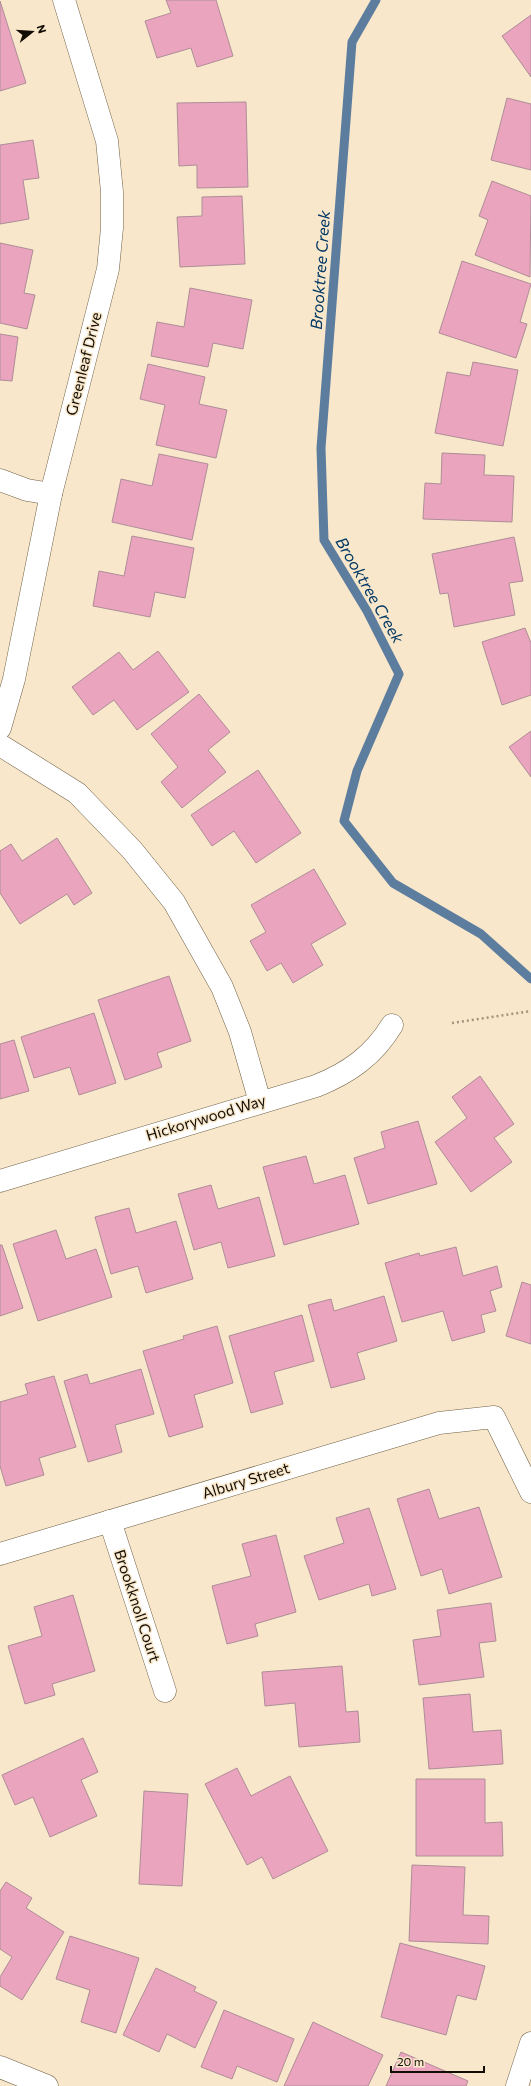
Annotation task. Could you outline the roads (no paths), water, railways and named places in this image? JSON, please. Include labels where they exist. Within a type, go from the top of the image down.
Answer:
[{"type":"street","name":"Greenleaf Drive","points":[[0,728],[14,679],[51,494],[108,269],[112,228],[112,192],[107,141],[64,0]]},
{"type":"street","points":[[0,480],[27,490],[51,494]]},
{"type":"street","points":[[0,745],[77,793],[132,850],[174,902],[222,986],[240,1032],[260,1102]]},
{"type":"street","name":"Hickorywood Way","points":[[0,1180],[260,1102],[337,1077],[357,1066],[373,1050],[392,1024]]},
{"type":"street","name":"Albury Street","points":[[0,1554],[439,1423],[494,1417],[531,1492]]},
{"type":"street","name":"Brookknoll Court","points":[[110,1521],[165,1691]]},
{"type":"street","points":[[517,2086],[531,2043]]},
{"type":"street","points":[[0,2067],[46,2086]]},
{"type":"waterway","name":"Brooktree Creek","points":[[376,0],[352,42],[321,448],[324,540],[367,611],[399,674],[357,771],[344,821],[393,883],[481,934],[531,979]]}]
